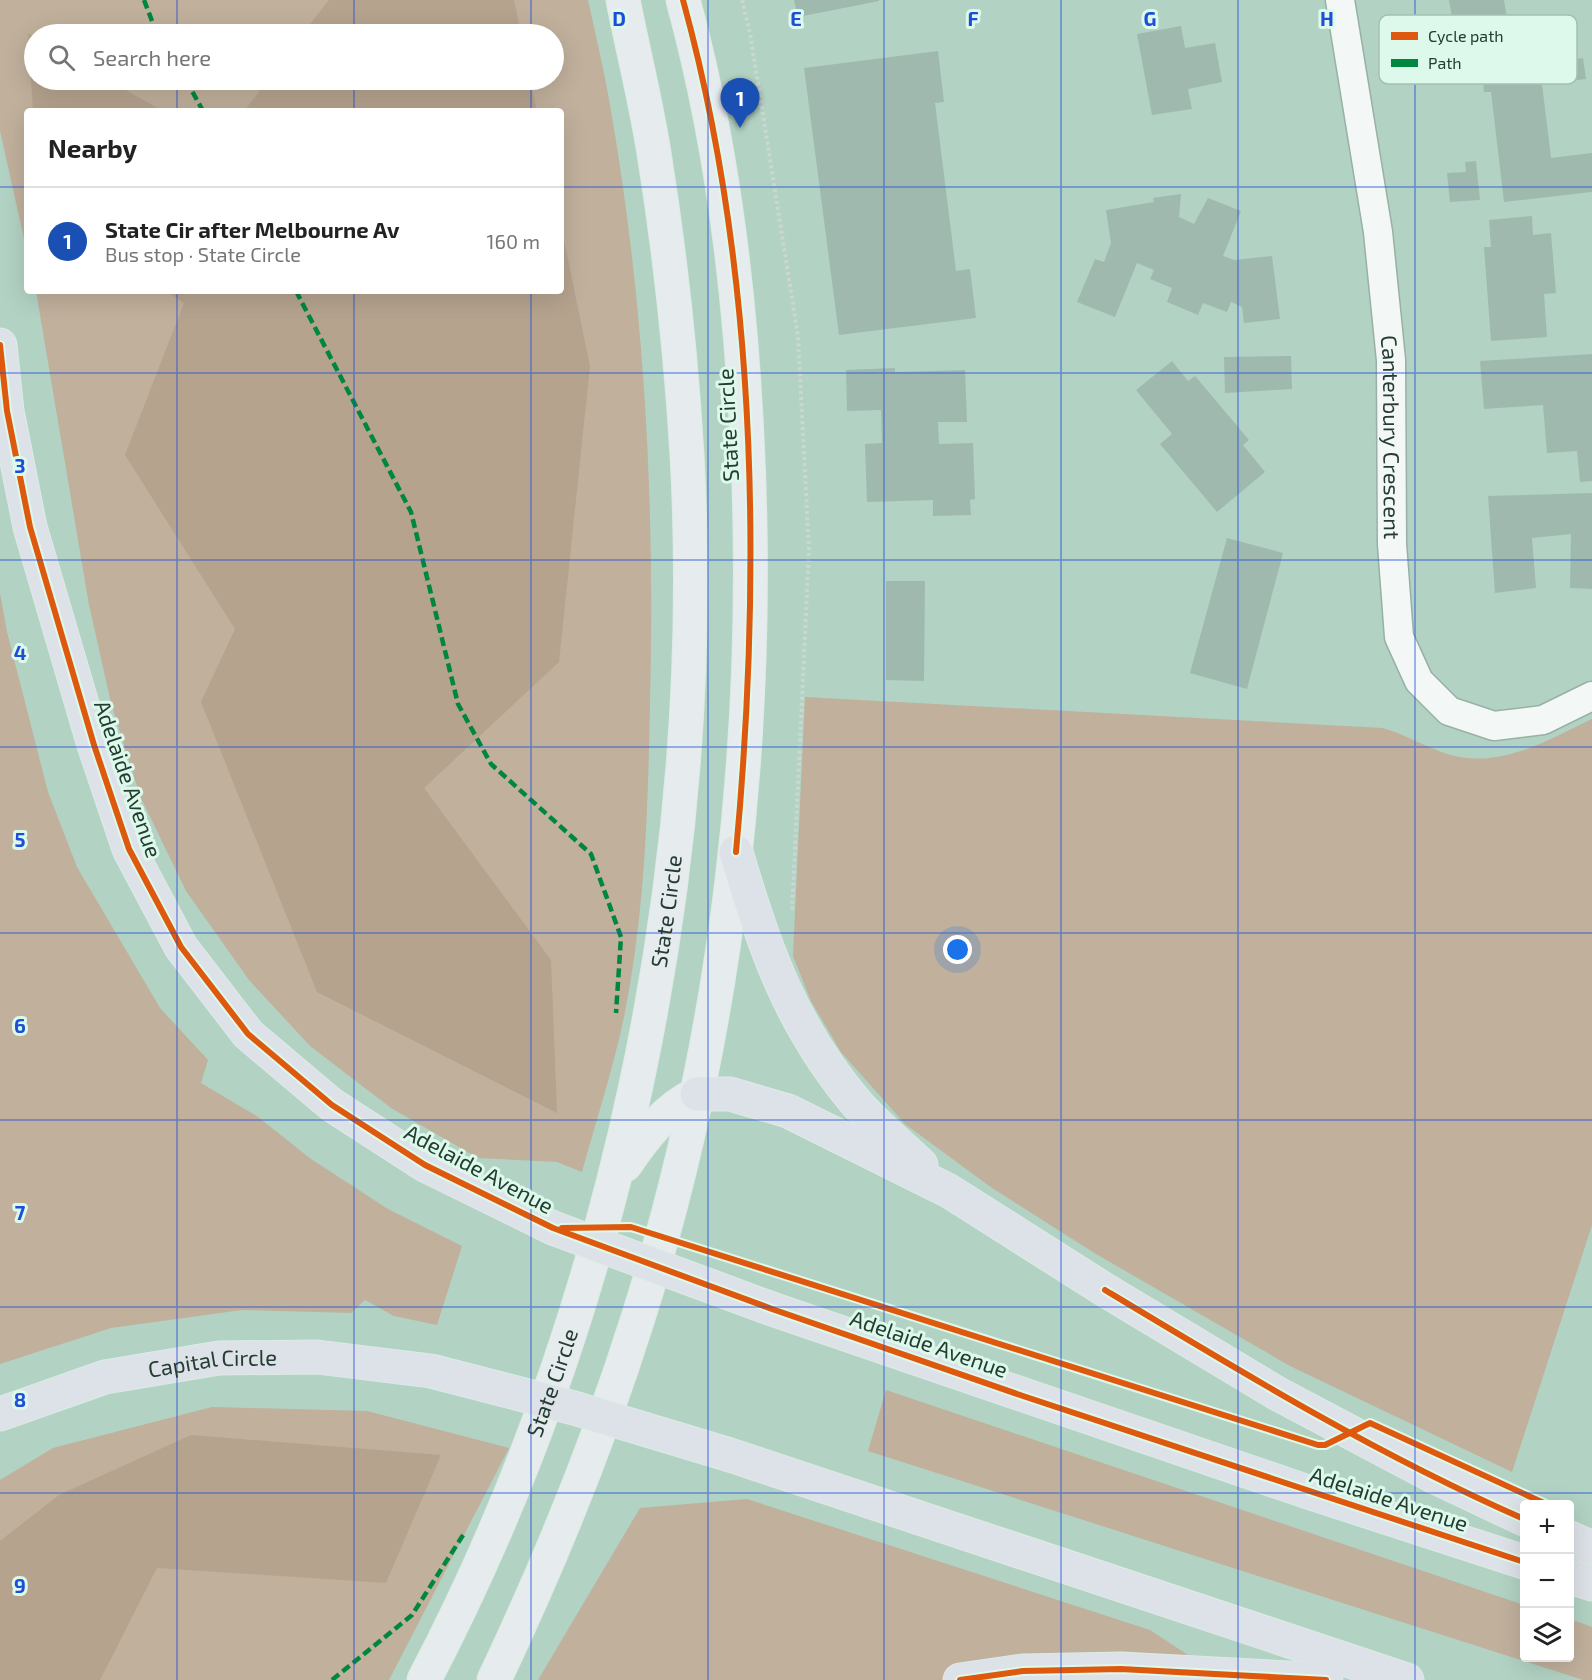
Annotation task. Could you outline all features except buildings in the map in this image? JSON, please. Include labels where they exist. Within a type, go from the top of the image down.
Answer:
[{"type":"highway","name":"Adelaide Avenue","points":[[0,345],[7,411],[30,527],[91,734],[129,849],[181,947],[248,1034],[332,1105],[425,1165],[553,1228],[772,1308],[1297,1489],[1520,1561]]},
{"type":"highway","points":[[736,852],[770,960],[788,1001],[816,1049],[860,1106],[949,1191]]},
{"type":"highway","points":[[697,1094],[730,1094],[788,1111],[949,1191],[1105,1290],[1278,1394],[1437,1478],[1520,1517]]},
{"type":"highway","name":"Capital Circle","points":[[0,1414],[105,1377],[219,1358],[317,1357],[431,1371],[574,1408],[730,1455],[1407,1680]]},
{"type":"highway","points":[[1574,1540],[1592,1548]]},
{"type":"highway","points":[[1574,1579],[1592,1584]]},
{"type":"highway","points":[[960,1680],[1023,1671],[1120,1669],[1326,1680]]},
{"type":"main road","name":"State Circle","points":[[424,1680],[505,1505],[555,1372],[616,1179],[638,1088],[666,914],[682,764],[689,613],[687,458],[675,303],[653,149],[622,0]]},
{"type":"main road","name":"State Circle","points":[[494,1680],[528,1609],[587,1467],[639,1317],[697,1094],[713,1009],[736,852],[748,681],[751,536],[743,363],[726,212],[714,133],[698,55],[683,0]]},
{"type":"main road","points":[[616,1179],[639,1144],[660,1121],[676,1106],[697,1094]]},
{"type":"street","name":"Canterbury Crescent","points":[[1340,0],[1378,232],[1392,360],[1392,544],[1399,637],[1419,681],[1449,711],[1494,726],[1543,720],[1592,696]]},
{"type":"shaded area","points":[[0,0],[588,0],[609,97],[623,185],[640,332],[649,480],[651,629],[646,821],[637,939],[620,1036],[582,1172],[557,1162],[478,1158],[391,1108],[310,1046],[249,980],[186,891],[140,796],[111,703],[89,605],[37,294],[564,294],[564,108],[24,108],[24,239],[0,131]]},
{"type":"shaded area","points":[[329,0],[514,0],[519,24],[310,24]]},
{"type":"shaded area","points":[[32,90],[126,90],[158,108],[33,108]]},
{"type":"shaded area","points":[[260,90],[532,90],[536,108],[246,108]]},
{"type":"shaded area","points":[[564,240],[590,366],[559,662],[424,788],[551,960],[557,1113],[317,992],[201,702],[235,629],[125,455],[184,303],[170,294],[564,294]]},
{"type":"shaded area","points":[[0,593],[7,632],[48,792],[77,867],[160,1008],[208,1060],[201,1083],[258,1117],[311,1159],[388,1209],[462,1246],[437,1325],[394,1316],[365,1300],[351,1313],[242,1310],[111,1328],[0,1364]]},
{"type":"shaded area","points":[[805,697],[1382,728],[1447,754],[1466,758],[1504,756],[1522,751],[1592,719],[1592,1225],[1512,1472],[1290,1366],[1096,1254],[992,1188],[905,1124],[841,1052],[811,1001],[793,956]]},
{"type":"shaded area","points":[[886,1390],[1520,1604],[1520,1660],[868,1451]]},
{"type":"shaded area","points":[[212,1407],[367,1411],[509,1448],[389,1680],[0,1680],[0,1480],[53,1448]]},
{"type":"shaded area","points":[[191,1435],[441,1455],[386,1583],[157,1568],[100,1680],[0,1680],[0,1541],[59,1495]]},
{"type":"shaded area","points":[[747,1499],[1150,1630],[1226,1680],[538,1680],[640,1508]]},
{"type":"shaded area","points":[[1574,1620],[1592,1627],[1592,1680],[1583,1680],[1527,1662],[1574,1662]]},
{"type":"marked path","points":[[144,0],[153,24]]},
{"type":"marked path","points":[[191,90],[201,108]]},
{"type":"marked path","points":[[298,294],[411,512],[458,704],[491,764],[591,854],[621,937],[616,1013]]},
{"type":"marked path","points":[[332,1680],[412,1615],[465,1532]]},
{"type":"cycle path","points":[[683,0],[708,104],[727,209],[740,316],[747,423],[750,531],[749,639],[736,852]]},
{"type":"cycle path","points":[[0,345],[7,411],[30,527],[94,745],[129,849],[181,947],[248,1034],[332,1105],[425,1165],[553,1228],[772,1309],[1023,1396],[1520,1561]]},
{"type":"cycle path","points":[[562,1228],[631,1227],[1318,1445],[1325,1445],[1370,1423],[1537,1500]]},
{"type":"cycle path","points":[[1105,1290],[1259,1382],[1363,1440],[1520,1517]]},
{"type":"cycle path","points":[[960,1680],[1023,1671],[1121,1669],[1326,1680]]},
{"type":"place","name":"State Cir after Melbourne Av","points":[[740,128]]}]
